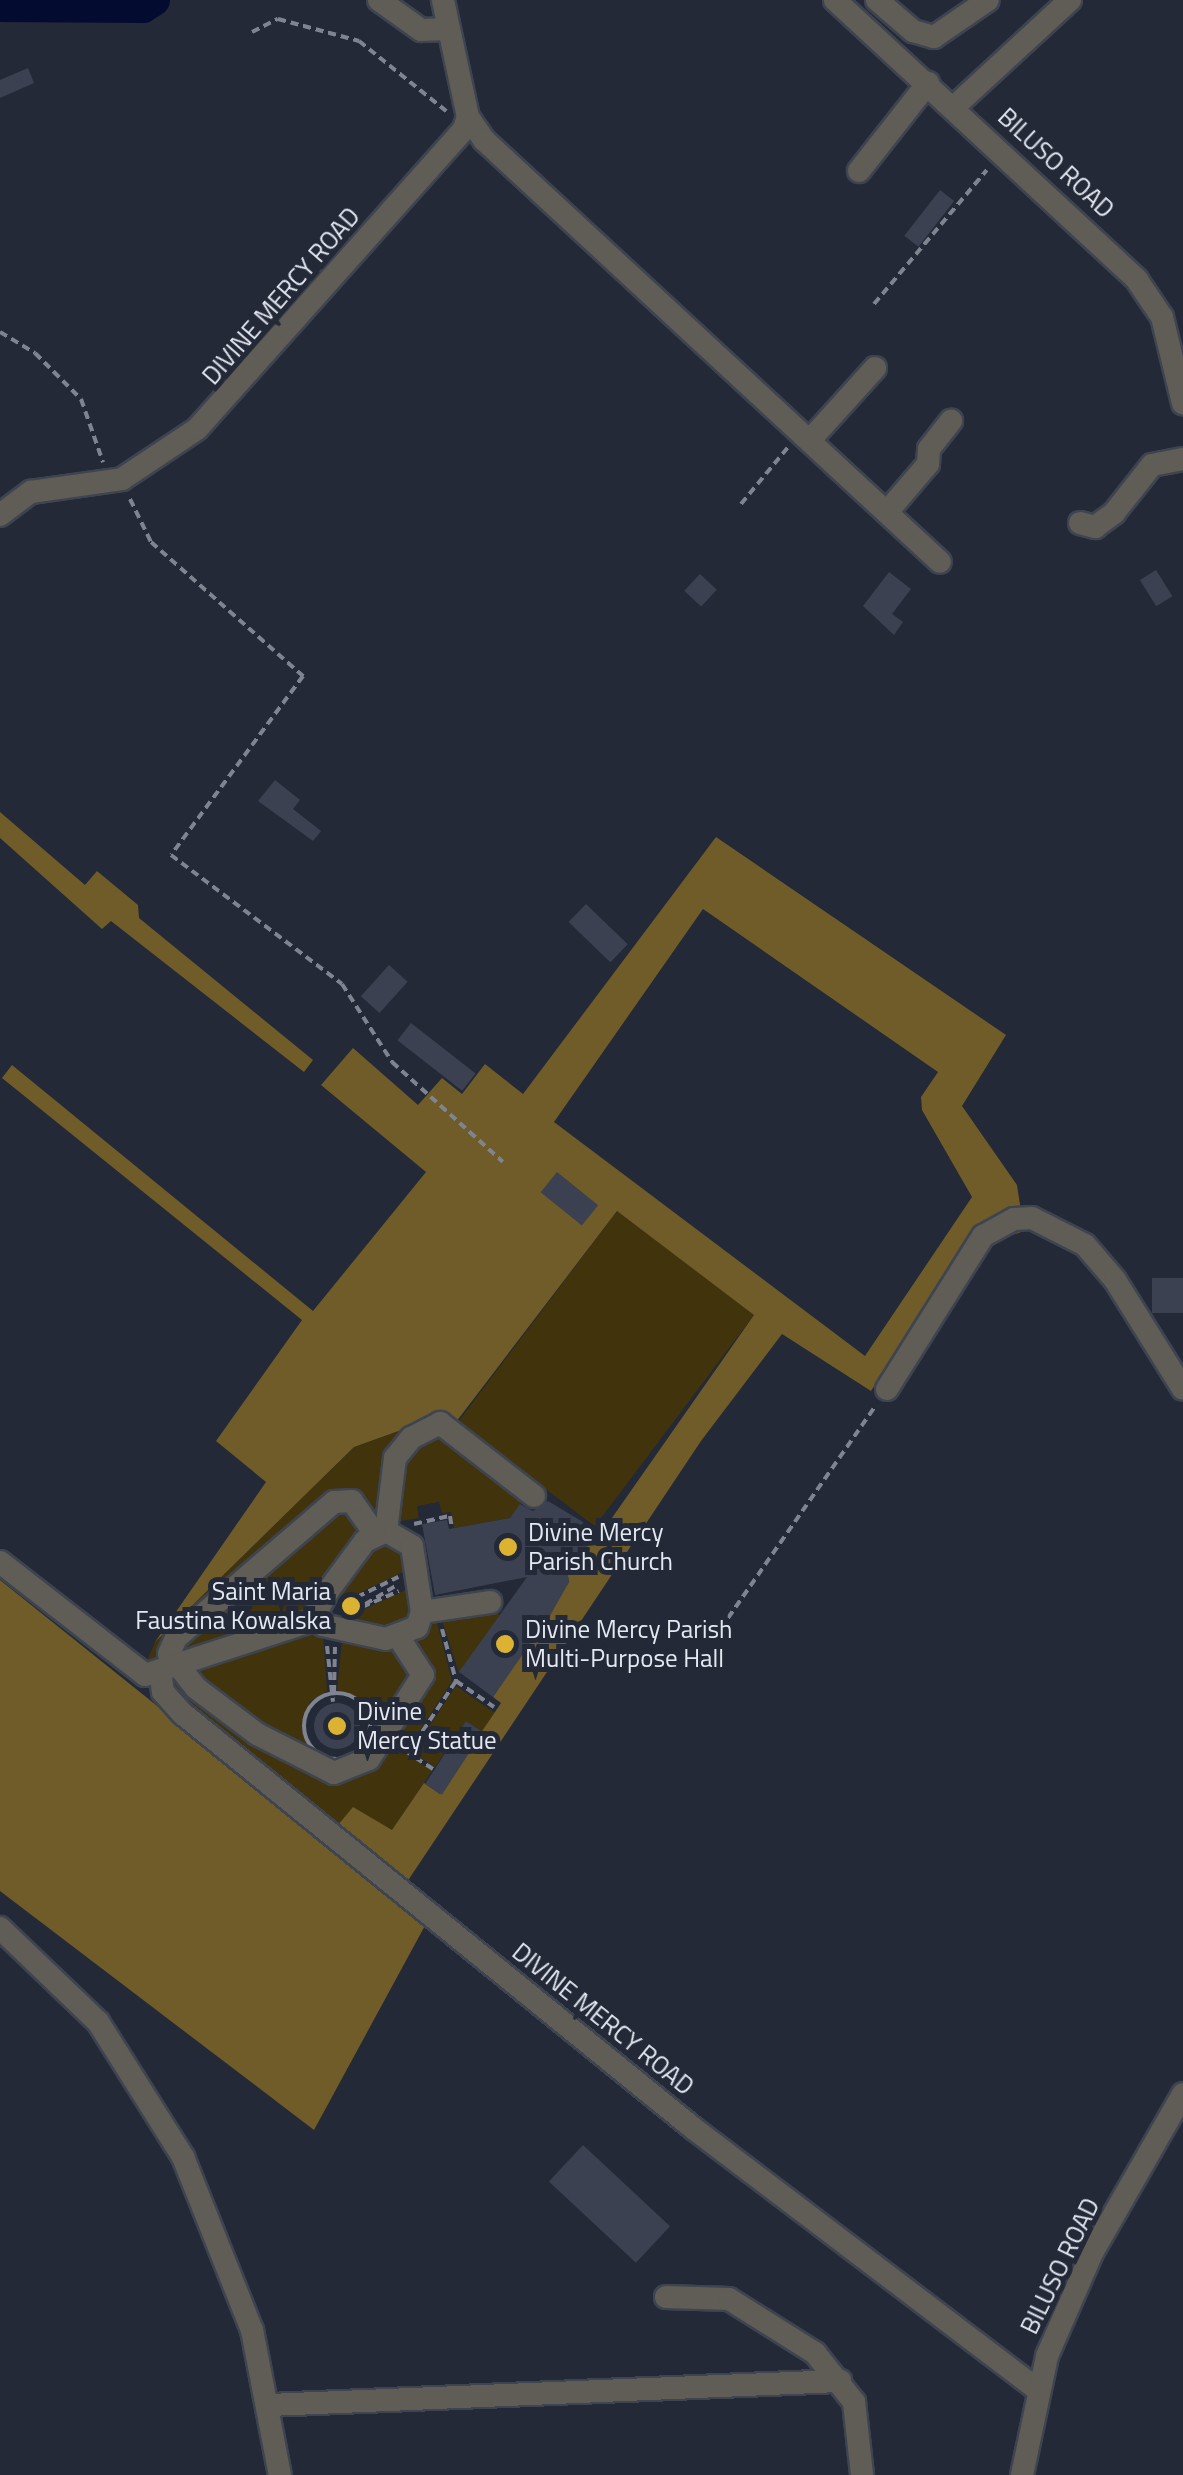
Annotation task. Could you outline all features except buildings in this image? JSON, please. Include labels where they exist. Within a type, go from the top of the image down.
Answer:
[{"type":"street","points":[[378,0],[421,30],[449,29]]},
{"type":"street","points":[[443,0],[466,123],[940,562]]},
{"type":"street","name":"BILUSO ROAD","points":[[836,0],[1110,251],[1162,317],[1179,350],[1183,403]]},
{"type":"street","points":[[877,0],[913,31],[934,38],[988,0]]},
{"type":"street","points":[[954,106],[1070,0]]},
{"type":"street","points":[[858,171],[928,83]]},
{"type":"street","name":"DIVINE MERCY ROAD","points":[[0,515],[31,492],[115,480],[158,461],[242,384],[466,123]]},
{"type":"street","points":[[1162,317],[1183,304]]},
{"type":"street","points":[[804,434],[875,368]]},
{"type":"street","points":[[887,512],[928,464],[929,449],[951,421]]},
{"type":"street","points":[[1080,523],[1095,527],[1152,465],[1183,459]]},
{"type":"street","points":[[888,1389],[983,1236],[1032,1218],[1058,1227],[1095,1256],[1183,1389]]},
{"type":"street","points":[[388,1533],[395,1458],[411,1438],[440,1424],[534,1496]]},
{"type":"street","points":[[167,1669],[176,1638],[334,1502],[352,1501],[414,1551],[429,1611]]},
{"type":"street","points":[[326,1626],[351,1558],[388,1533]]},
{"type":"street","points":[[0,1562],[135,1672],[167,1669],[326,1626],[399,1638],[417,1627],[429,1611],[490,1602]]},
{"type":"street","points":[[167,1669],[258,1734],[320,1770],[346,1772],[376,1750],[424,1675],[399,1638]]},
{"type":"street","name":"DIVINE MERCY ROAD","points":[[167,1669],[163,1692],[183,1714],[694,2128],[1036,2388]]},
{"type":"street","points":[[0,1928],[98,2022],[183,2156],[252,2330],[280,2475]]},
{"type":"street","name":"BILUSO ROAD","points":[[1022,2475],[1036,2388],[1092,2253],[1183,2094]]},
{"type":"street","points":[[666,2298],[729,2299],[815,2353],[854,2402],[862,2475]]},
{"type":"street","points":[[269,2404],[840,2381]]},
{"type":"path","points":[[252,32],[278,20],[358,41],[466,123]]},
{"type":"path","points":[[874,304],[1003,152]]},
{"type":"path","points":[[0,332],[35,353],[80,400],[115,480],[151,542],[303,676],[171,855],[342,984],[392,1062],[503,1162]]},
{"type":"path","points":[[741,504],[804,434]]},
{"type":"path","points":[[728,1618],[888,1389]]},
{"type":"path","points":[[388,1533],[416,1522],[450,1516],[452,1528]]},
{"type":"path","points":[[343,1603],[357,1596],[360,1602],[406,1581],[362,1607]]},
{"type":"path","points":[[429,1611],[456,1681],[494,1707]]},
{"type":"path","points":[[326,1626],[332,1693]]},
{"type":"path","points":[[326,1626],[332,1693]]},
{"type":"path","points":[[434,1769],[408,1753],[456,1681]]},
{"type":"path","points":[[332,1693],[359,1702],[370,1726],[364,1744],[342,1758],[316,1750],[304,1726],[314,1702],[332,1693]]},
{"type":"shaded area","points":[[0,812],[85,885],[97,871],[138,905],[139,918],[313,1060],[304,1072],[111,921],[102,929],[0,838]]},
{"type":"shaded area","points":[[716,837],[1006,1035],[962,1106],[1017,1185],[1024,1231],[997,1240],[967,1266],[901,1380],[884,1371],[871,1391],[782,1334],[701,1441],[407,1882],[338,1825],[353,1807],[392,1830],[424,1783],[440,1794],[501,1703],[493,1697],[569,1582],[566,1567],[586,1552],[585,1525],[600,1535],[754,1315],[617,1211],[456,1422],[418,1424],[354,1447],[155,1642],[266,1482],[216,1441],[302,1320],[2,1078],[12,1065],[313,1311],[426,1172],[321,1085],[353,1048],[418,1105],[442,1078],[462,1094],[485,1064],[523,1094]],"holes":[[[703,909],[938,1072],[921,1097],[922,1110],[972,1197],[865,1356],[554,1122]]]},
{"type":"shaded area","points":[[617,1211],[754,1315],[595,1526],[458,1423]]},
{"type":"shaded area","points":[[418,1424],[381,1522],[303,1611],[144,1668],[155,1642],[354,1447]]},
{"type":"shaded area","points":[[439,1431],[526,1497],[510,1518],[454,1528],[451,1512],[442,1513],[439,1502],[417,1506],[419,1518],[395,1522],[406,1453]]},
{"type":"shaded area","points":[[378,1540],[402,1546],[405,1571],[336,1604]]},
{"type":"shaded area","points":[[0,1580],[427,1922],[314,2130],[0,1891]]},
{"type":"shaded area","points":[[408,1589],[411,1620],[396,1630],[341,1620]]},
{"type":"shaded area","points":[[493,1610],[500,1615],[459,1673],[441,1617]]},
{"type":"shaded area","points":[[436,1619],[452,1681],[405,1753],[432,1771],[392,1831],[338,1825],[181,1699],[168,1680],[167,1674],[310,1630],[323,1633],[327,1691],[310,1702],[302,1731],[310,1749],[337,1761],[357,1756],[373,1731],[364,1702],[337,1690],[342,1640]]},
{"type":"shaded area","points":[[456,1686],[495,1713],[483,1732],[466,1721],[435,1767],[412,1752]]},
{"type":"waterway","points":[[0,6],[143,7],[154,0]]},
{"type":"place","name":"Divine Mercy Parish Church","points":[[508,1547]]},
{"type":"place","name":"Saint Maria Faustina Kowalska","points":[[351,1606]]},
{"type":"place","name":"Divine Mercy Parish Multi-Purpose Hall","points":[[505,1644]]},
{"type":"place","name":"Divine Mercy Statue","points":[[337,1726]]}]
